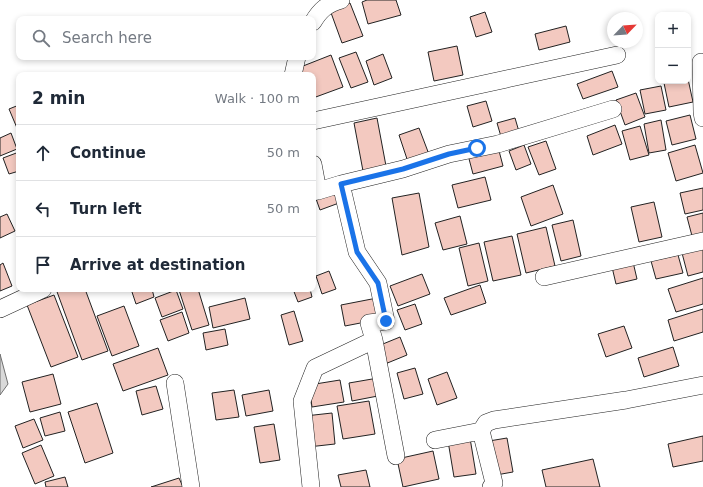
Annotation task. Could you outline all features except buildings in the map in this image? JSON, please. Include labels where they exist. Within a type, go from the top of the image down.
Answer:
[{"type":"street","points":[[316,16],[322,4],[340,0]]},
{"type":"street","points":[[316,120],[617,55]]},
{"type":"street","points":[[294,72],[296,60]]},
{"type":"street","points":[[701,62],[703,118]]},
{"type":"street","points":[[316,192],[341,184],[403,169],[449,154],[498,144],[613,109]]},
{"type":"street","points":[[341,184],[357,252],[378,283],[386,321],[369,323],[374,340],[396,456]]},
{"type":"street","points":[[544,276],[703,241]]},
{"type":"street","points":[[0,309],[37,292]]},
{"type":"street","points":[[311,487],[302,401],[315,368],[374,340]]},
{"type":"street","points":[[175,383],[191,487]]},
{"type":"street","points":[[435,440],[481,431],[486,424],[494,420],[626,400],[703,385]]},
{"type":"street","points":[[481,431],[494,483],[490,487]]},
{"type":"shaded area","points":[[0,354],[8,384],[0,395]]},
{"type":"route","points":[[386,321],[378,283],[357,252],[341,184],[403,169],[449,154],[477,148]]}]
